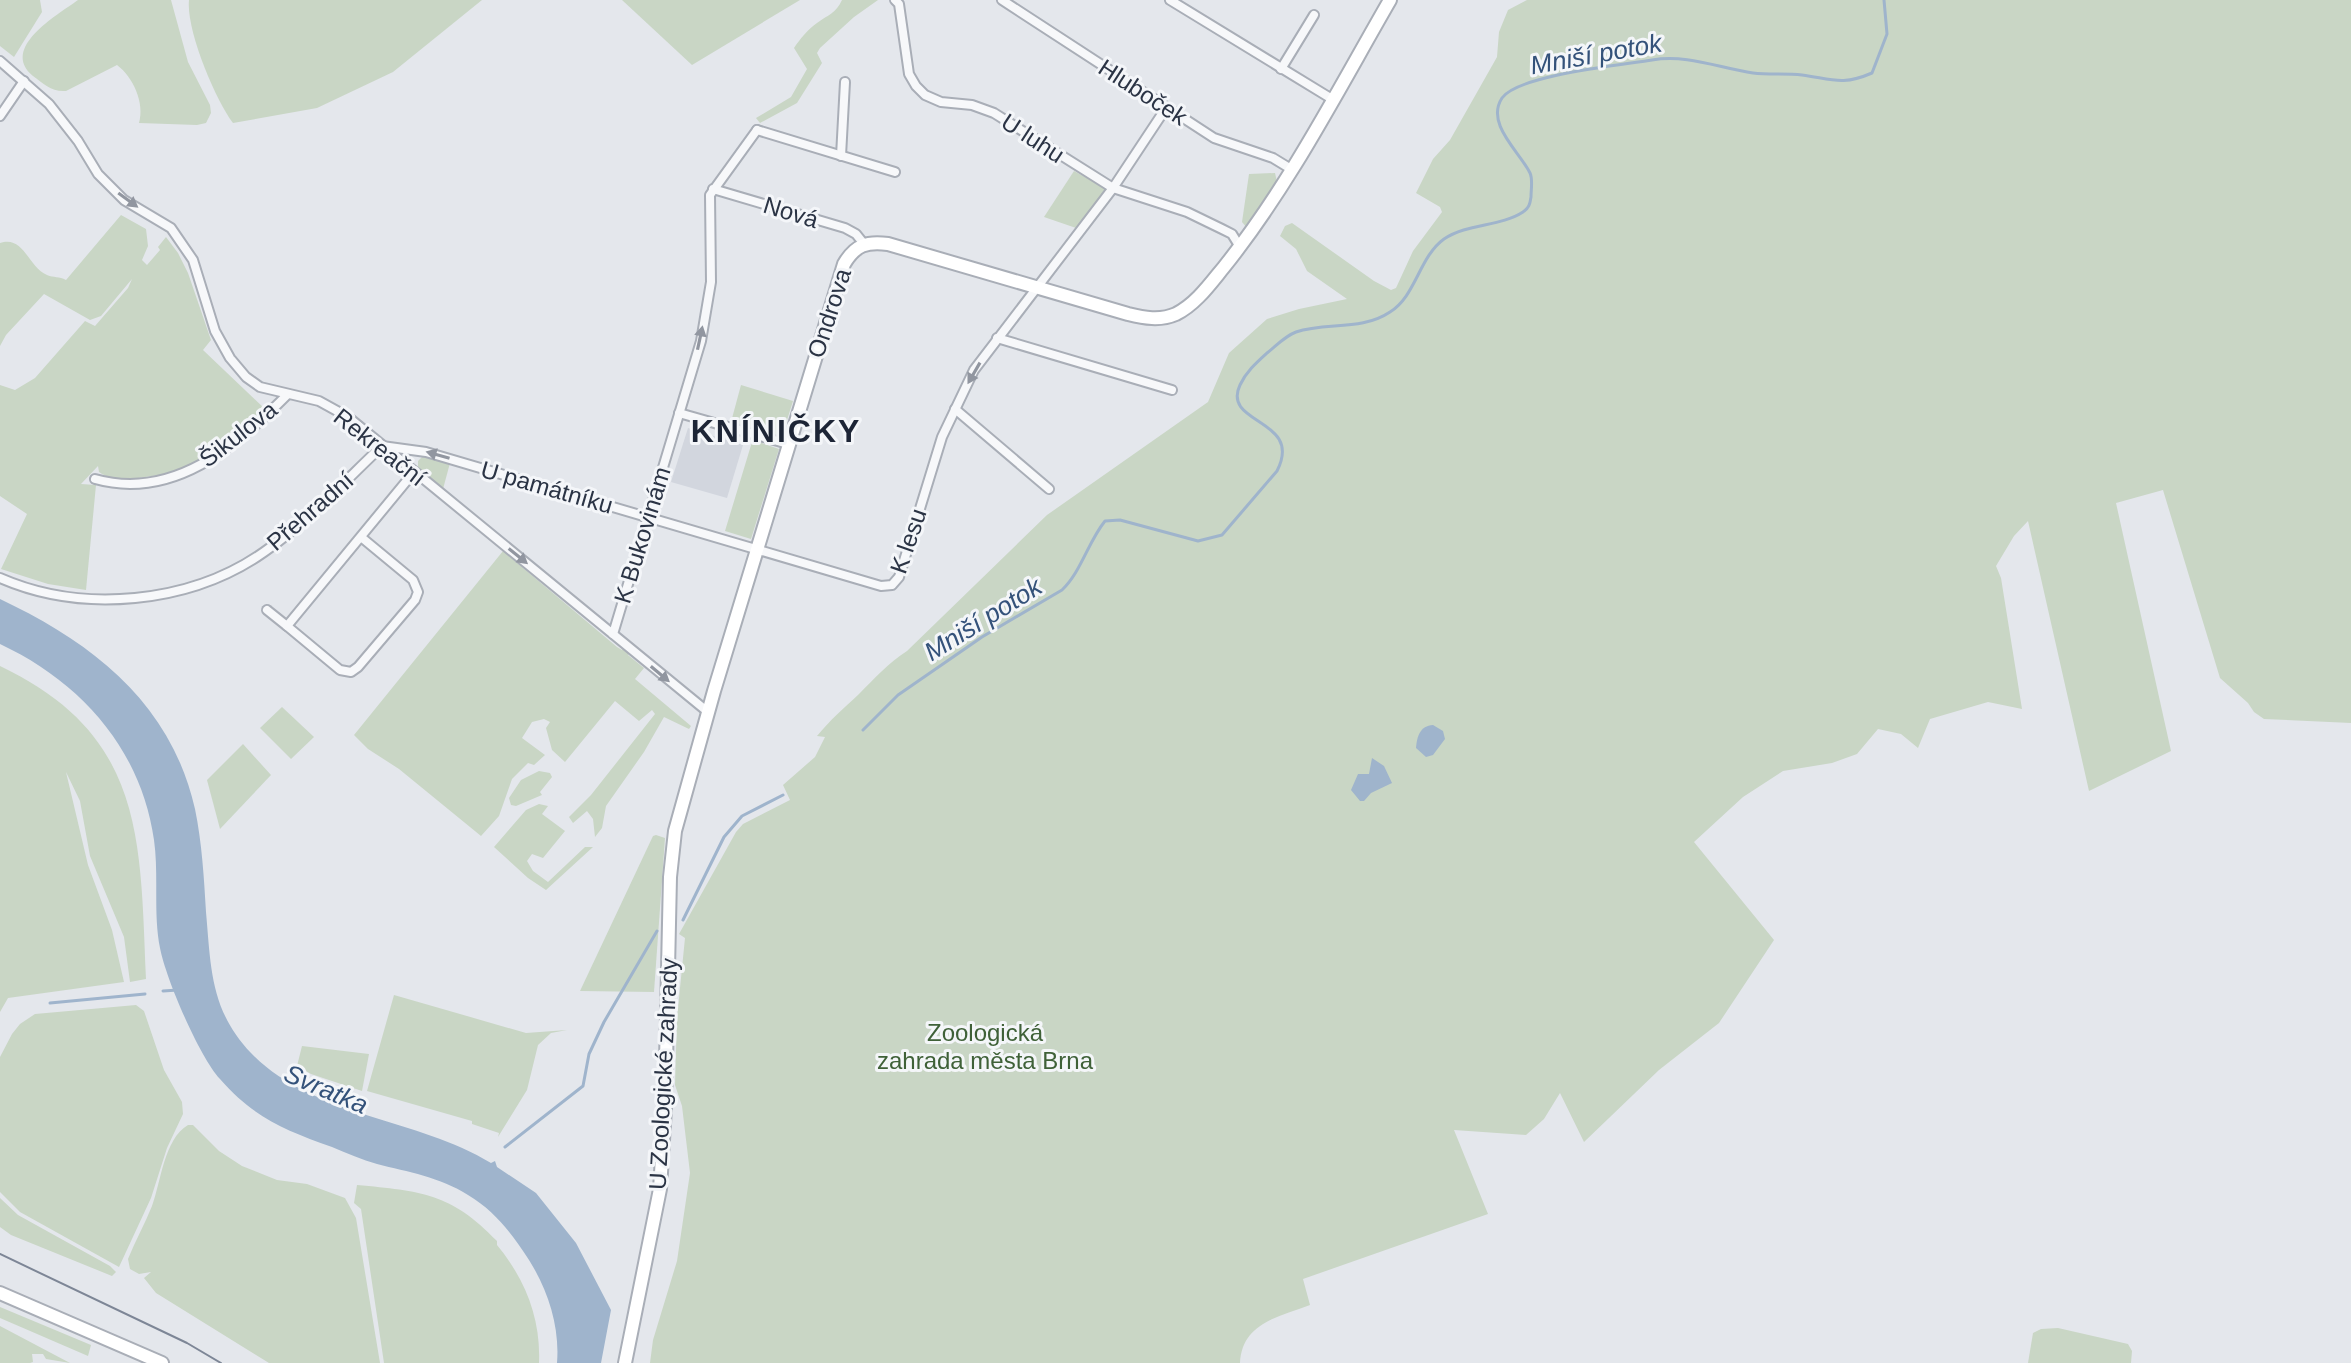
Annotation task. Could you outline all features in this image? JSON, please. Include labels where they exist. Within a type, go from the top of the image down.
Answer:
[{"type":"street","name":"U luhu","points":[[895,0],[899,4],[909,74],[925,95],[941,102],[972,105],[994,113],[1113,188],[1187,212],[1232,234],[1240,247]]},
{"type":"street","name":"Hluboček","points":[[1002,0],[1214,138],[1273,158],[1291,169]]},
{"type":"street","points":[[1170,0],[1332,99]]},
{"type":"street","name":"Ondrova","points":[[675,831],[839,273],[852,252],[864,244],[905,248],[1148,318],[1166,317],[1182,310],[1196,299],[1240,247],[1291,169],[1390,0]]},
{"type":"street","points":[[1281,69],[1314,15]]},
{"type":"street","name":"Rekreační","points":[[0,61],[49,104],[78,141],[98,174],[124,200],[171,228],[193,260],[215,331],[230,358],[246,377],[260,387],[319,401],[348,417],[708,712]]},
{"type":"street","points":[[0,116],[24,81]]},
{"type":"street","points":[[841,156],[845,82]]},
{"type":"street","name":"K lesu","points":[[756,550],[881,586],[892,585],[899,577],[942,437],[974,370],[1113,188],[1166,108]]},
{"type":"street","points":[[751,122],[757,130],[895,172]]},
{"type":"street","points":[[713,189],[757,130]]},
{"type":"street","name":"Nová","points":[[713,189],[845,228],[856,234],[864,244]]},
{"type":"street","name":"K Bukovinám","points":[[613,634],[701,341],[711,282],[710,195],[713,189]]},
{"type":"street","points":[[997,338],[1172,390]]},
{"type":"street","name":"Šikulova","points":[[95,479],[124,483],[159,481],[191,471],[220,455],[256,427],[287,395]]},
{"type":"street","points":[[955,409],[1049,489]]},
{"type":"street","points":[[679,413],[788,444]]},
{"type":"street","name":"U památníku","points":[[382,446],[426,452],[756,550]]},
{"type":"street","name":"Přehradní","points":[[0,578],[21,587],[87,599],[130,599],[217,578],[261,554],[297,527],[382,446]]},
{"type":"street","points":[[287,626],[414,472]]},
{"type":"street","points":[[267,610],[340,670],[351,672],[358,667],[415,600],[418,592],[413,580],[361,537]]},
{"type":"street","name":"U Zoologické zahrady","points":[[625,1363],[660,1189],[665,1108],[670,877],[675,831]]},
{"type":"street","points":[[0,1293],[162,1363]]},
{"type":"shaded area","points":[[688,428],[743,445],[727,498],[671,482]]},
{"type":"green space","points":[[0,0],[40,0],[42,12],[14,57],[0,46]]},
{"type":"green space","points":[[78,0],[171,0],[188,62],[210,105],[211,113],[206,123],[139,123],[140,107],[136,91],[117,65],[66,91],[52,89],[33,76],[25,65],[23,55],[27,44],[45,24]]},
{"type":"green space","points":[[189,0],[482,0],[393,72],[317,108],[233,123],[203,64],[192,28]]},
{"type":"green space","points":[[622,0],[800,0],[692,65]]},
{"type":"green space","points":[[842,0],[878,0],[820,48],[817,53],[822,63],[797,103],[760,123],[756,118],[791,97],[807,69],[794,48],[807,31],[834,11]]},
{"type":"green space","name":"Zoologická zahrada města Brna","points":[[1527,0],[2351,0],[2351,723],[2264,719],[2220,678],[2163,490],[2116,503],[2171,751],[2089,791],[2028,521],[2014,536],[1996,566],[2001,578],[2022,709],[1988,702],[1930,719],[1918,748],[1901,734],[1878,729],[1857,754],[1832,763],[1783,771],[1743,797],[1694,842],[1774,940],[1719,1023],[1659,1070],[1584,1142],[1560,1093],[1544,1119],[1526,1135],[1454,1130],[1488,1214],[1303,1279],[1310,1305],[1274,1318],[1255,1330],[1242,1350],[1240,1363],[650,1363],[653,1340],[677,1261],[690,1173],[682,1106],[675,1085],[677,1018],[685,938],[679,934],[736,832],[743,824],[790,800],[783,785],[815,757],[825,737],[817,736],[822,730],[1047,515],[1208,402],[1229,353],[1267,319],[1347,299],[1307,271],[1296,249],[1280,236],[1285,226],[1292,223],[1374,281],[1391,290],[1396,288],[1413,251],[1442,212],[1440,207],[1416,193],[1433,159],[1450,140],[1497,57],[1499,32],[1508,10]]},
{"type":"green space","points":[[1074,171],[1107,189],[1079,229],[1044,217]]},
{"type":"green space","points":[[1275,173],[1277,182],[1247,228],[1242,222],[1249,174]]},
{"type":"green space","points":[[121,215],[146,229],[148,246],[142,260],[147,265],[166,237],[178,253],[211,340],[203,350],[266,410],[220,452],[162,477],[113,478],[99,472],[98,466],[81,484],[96,485],[86,590],[48,584],[1,569],[27,514],[0,496],[0,385],[15,390],[35,378],[85,321],[95,326],[128,288],[132,279],[101,316],[90,320],[44,294],[6,335],[0,346],[0,243],[15,244],[41,271],[66,280]]},
{"type":"green space","points":[[741,385],[793,401],[782,436],[731,422]]},
{"type":"green space","points":[[750,439],[779,449],[751,539],[725,531],[752,442]]},
{"type":"green space","points":[[422,457],[450,463],[443,489],[418,470],[418,461]]},
{"type":"green space","points":[[503,551],[617,647],[622,650],[624,647],[630,652],[628,655],[644,668],[635,679],[691,726],[689,729],[664,717],[606,806],[602,828],[595,837],[593,819],[587,811],[573,823],[569,817],[591,795],[655,714],[652,710],[639,721],[615,701],[565,762],[552,750],[546,728],[550,722],[544,719],[532,722],[522,738],[545,755],[534,765],[528,763],[512,779],[499,816],[481,836],[354,735]]},
{"type":"green space","points":[[0,666],[48,693],[83,724],[108,758],[125,796],[135,836],[141,880],[146,979],[130,982],[124,937],[90,856],[80,801],[66,772],[88,865],[112,930],[124,982],[8,998],[0,1012]]},
{"type":"green space","points":[[282,707],[314,737],[291,759],[260,728]]},
{"type":"green space","points":[[243,744],[271,775],[220,829],[207,780]]},
{"type":"green space","points":[[539,771],[550,773],[552,777],[540,792],[542,795],[516,806],[511,805],[509,798],[521,780]]},
{"type":"green space","points":[[539,804],[548,806],[542,814],[565,831],[543,858],[532,854],[527,861],[533,871],[548,882],[585,847],[593,847],[546,890],[494,847],[526,810]]},
{"type":"green space","points":[[653,836],[665,838],[654,992],[580,991]]},
{"type":"green space","points":[[394,995],[526,1033],[567,1030],[551,1033],[538,1045],[527,1090],[498,1137],[499,1133],[472,1124],[472,1121],[367,1091]]},
{"type":"green space","points":[[136,1005],[144,1011],[164,1070],[182,1102],[183,1114],[167,1148],[151,1198],[119,1267],[20,1212],[0,1192],[0,1057],[20,1024],[35,1014]]},
{"type":"green space","points":[[302,1046],[369,1054],[362,1091],[311,1074],[297,1066]]},
{"type":"green space","points":[[188,1125],[193,1125],[219,1151],[242,1166],[277,1180],[307,1184],[345,1198],[356,1218],[380,1363],[269,1363],[156,1293],[144,1278],[151,1272],[139,1274],[130,1269],[128,1259],[152,1206],[168,1150]]},
{"type":"green space","points":[[357,1185],[434,1197],[465,1213],[497,1241],[529,1300],[537,1330],[539,1363],[384,1363],[361,1209],[354,1203]]},
{"type":"green space","points":[[0,1198],[18,1215],[116,1272],[112,1276],[11,1235],[0,1227]]},
{"type":"green space","points":[[0,1307],[91,1345],[88,1356],[0,1318]]},
{"type":"green space","points":[[0,1326],[70,1363],[46,1359],[43,1354],[32,1354],[33,1362],[30,1363],[0,1363]]},
{"type":"green space","points":[[2058,1328],[2128,1344],[2132,1351],[2131,1363],[2028,1363],[2033,1333]]},
{"type":"water","points":[[0,599],[66,635],[96,657],[147,708],[167,738],[184,771],[195,809],[215,987],[227,1021],[238,1037],[276,1074],[303,1090],[334,1104],[462,1148],[491,1163],[495,1161],[497,1167],[536,1193],[576,1243],[611,1310],[601,1363],[557,1363],[557,1336],[542,1284],[509,1232],[478,1201],[435,1179],[366,1160],[285,1128],[245,1104],[220,1079],[193,1036],[163,962],[157,921],[154,840],[136,776],[121,748],[81,699],[56,678],[0,644]]},
{"type":"water","points":[[1433,725],[1443,731],[1445,739],[1433,755],[1426,757],[1416,748],[1417,739],[1422,730]]},
{"type":"water","points":[[1372,758],[1384,766],[1392,783],[1360,801],[1351,790],[1358,774],[1369,774]]},
{"type":"waterway","name":"Mniší potok","points":[[863,730],[898,695],[982,637],[1062,590],[1105,521],[1120,520],[1198,541],[1222,535],[1277,471],[1282,454],[1280,441],[1272,431],[1250,416],[1237,398],[1240,385],[1252,368],[1281,341],[1296,332],[1368,322],[1390,312],[1406,296],[1429,256],[1444,239],[1463,230],[1514,217],[1530,204],[1531,175],[1506,137],[1498,118],[1502,98],[1512,90],[1572,72],[1665,59],[1690,60],[1753,73],[1853,79],[1872,73],[1887,34],[1884,0]]},
{"type":"waterway","name":"Mniší potok","points":[[683,920],[724,837],[742,816],[783,795]]},
{"type":"waterway","name":"Mniší potok","points":[[505,1147],[583,1086],[589,1054],[604,1022],[657,931]]},
{"type":"waterway","points":[[163,991],[178,990]]},
{"type":"waterway","points":[[50,1003],[145,994]]},
{"type":"tram line","points":[[0,1254],[187,1343],[221,1363]]},
{"type":"district","name":"KNÍNIČKY","points":[[776,431]]},
{"type":"water label","name":"Svratka","points":[[326,1089]]}]
